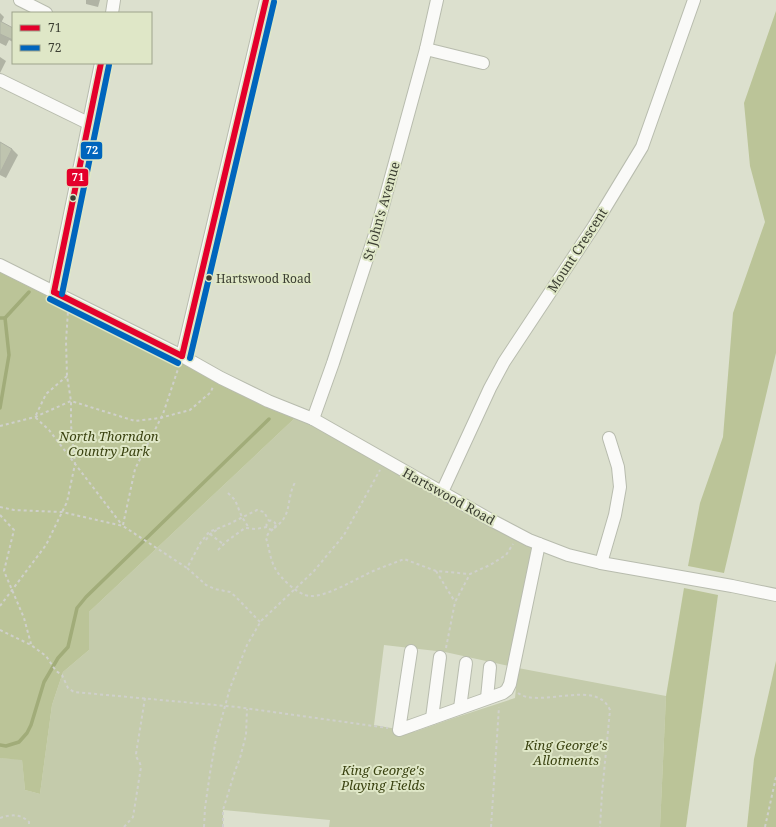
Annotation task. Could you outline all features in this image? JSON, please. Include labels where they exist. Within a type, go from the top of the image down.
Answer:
[{"type":"street","points":[[20,0],[44,12]]},
{"type":"street","points":[[112,12],[114,0]]},
{"type":"street","points":[[182,356],[266,0]]},
{"type":"street","name":"St John's Avenue","points":[[313,418],[362,277],[379,220],[426,49],[437,0]]},
{"type":"street","name":"Mount Crescent","points":[[442,492],[490,388],[504,362],[594,226],[642,147],[694,0]]},
{"type":"street","points":[[426,49],[483,63]]},
{"type":"street","points":[[54,292],[101,64]]},
{"type":"street","points":[[0,80],[88,123]]},
{"type":"street","name":"Hartswood Road","points":[[0,265],[182,356],[221,378],[268,401],[313,418],[442,492],[539,544],[568,555],[601,563],[674,575],[776,595]]},
{"type":"street","points":[[601,563],[615,515],[620,488],[618,467],[609,438]]},
{"type":"street","points":[[411,651],[399,730],[503,693],[508,687],[511,677],[539,544]]},
{"type":"street","points":[[432,718],[442,655]]},
{"type":"street","points":[[460,708],[466,663]]},
{"type":"street","points":[[487,698],[490,667]]},
{"type":"path","points":[[0,606],[46,545],[67,502],[75,464],[71,424],[71,401],[67,376],[66,341],[69,299]]},
{"type":"path","points":[[123,526],[135,469],[160,418],[182,356]]},
{"type":"path","points":[[35,417],[46,394],[67,376]]},
{"type":"path","points":[[0,426],[35,417],[71,401],[135,422],[160,418],[190,410],[211,392],[215,381]]},
{"type":"path","points":[[35,417],[49,430],[123,526],[187,568],[206,585],[215,589],[230,592],[260,622]]},
{"type":"path","points":[[204,827],[210,773],[216,739],[224,706],[238,665],[247,645],[260,622],[314,571],[344,534],[385,460]]},
{"type":"path","points":[[296,481],[291,491],[286,518],[274,528],[266,538],[275,568],[295,589],[303,595],[310,596],[321,594],[345,586],[368,573],[404,559],[436,571],[470,574],[490,565],[506,555],[520,535]]},
{"type":"path","points":[[228,493],[235,500],[242,517],[249,528]]},
{"type":"path","points":[[0,507],[14,510],[62,512],[123,526]]},
{"type":"path","points":[[187,568],[204,536],[212,530],[257,510],[264,512],[269,521],[274,522],[274,528]]},
{"type":"path","points":[[0,515],[14,530],[4,571],[24,618],[31,645]]},
{"type":"path","points":[[267,527],[266,524],[269,521]]},
{"type":"path","points":[[206,540],[210,534],[220,527]]},
{"type":"path","points":[[218,550],[223,544],[241,530],[267,527],[270,530],[274,528]]},
{"type":"path","points":[[210,534],[223,544]]},
{"type":"path","points":[[436,571],[455,602]]},
{"type":"path","points":[[442,655],[455,602],[470,574]]},
{"type":"path","points":[[0,630],[31,645],[46,656],[56,671],[62,675],[68,688],[74,692],[224,706],[399,730]]},
{"type":"path","points":[[511,677],[516,692],[527,698],[564,695],[591,696],[607,703],[610,710],[602,786],[600,827]]},
{"type":"path","points":[[491,827],[500,699],[503,693]]},
{"type":"path","points":[[124,827],[133,817],[141,767],[141,763],[136,758],[136,754],[145,698]]},
{"type":"path","points":[[223,827],[223,810],[246,735],[247,709]]},
{"type":"path","points":[[765,827],[776,777]]},
{"type":"path","points":[[0,818],[12,815],[20,816],[29,822],[30,827]]},
{"type":"green space","points":[[776,11],[776,353],[724,573],[688,566],[700,503],[723,437],[733,313],[765,222],[750,166],[744,103]]},
{"type":"green space","name":"North Thorndon Country Park","points":[[0,262],[296,417],[89,612],[89,650],[63,672],[52,705],[40,794],[25,790],[22,760],[0,758]]},
{"type":"green space","points":[[296,417],[539,544],[513,667],[445,652],[384,645],[374,725],[414,732],[515,698],[518,668],[666,696],[660,827],[329,827],[330,820],[223,810],[223,827],[0,827],[0,758],[22,759],[25,790],[40,794],[52,705],[63,672],[89,650],[89,612]]},
{"type":"green space","points":[[684,588],[718,595],[686,827],[660,827],[666,696]]},
{"type":"green space","points":[[776,661],[776,827],[747,827],[754,759]]},
{"type":"building","points":[[0,21],[12,27],[12,40],[0,34]]},
{"type":"building","points":[[0,142],[12,149],[0,173]]},
{"type":"waterway","points":[[0,318],[5,318],[29,292]]},
{"type":"waterway","points":[[0,408],[9,355],[5,318]]},
{"type":"waterway","points":[[0,745],[6,746],[19,742],[27,733],[31,725],[44,682],[58,658],[68,647],[77,608],[86,597],[269,419]]},
{"type":"transit line","name":"71","points":[[182,356],[266,0]]},
{"type":"transit line","name":"72","points":[[190,358],[274,2]]},
{"type":"transit line","name":"71","points":[[54,292],[101,64]]},
{"type":"transit line","name":"72","points":[[62,294],[109,65]]},
{"type":"transit line","name":"71","points":[[54,292],[182,356]]},
{"type":"transit line","name":"72","points":[[50,299],[178,363]]},
{"type":"place","name":"Hartswood Road","points":[[209,278]]},
{"type":"park label","name":"King George's Allotments","points":[[566,752]]},
{"type":"park label","name":"King George's Playing Fields","points":[[383,778]]}]
